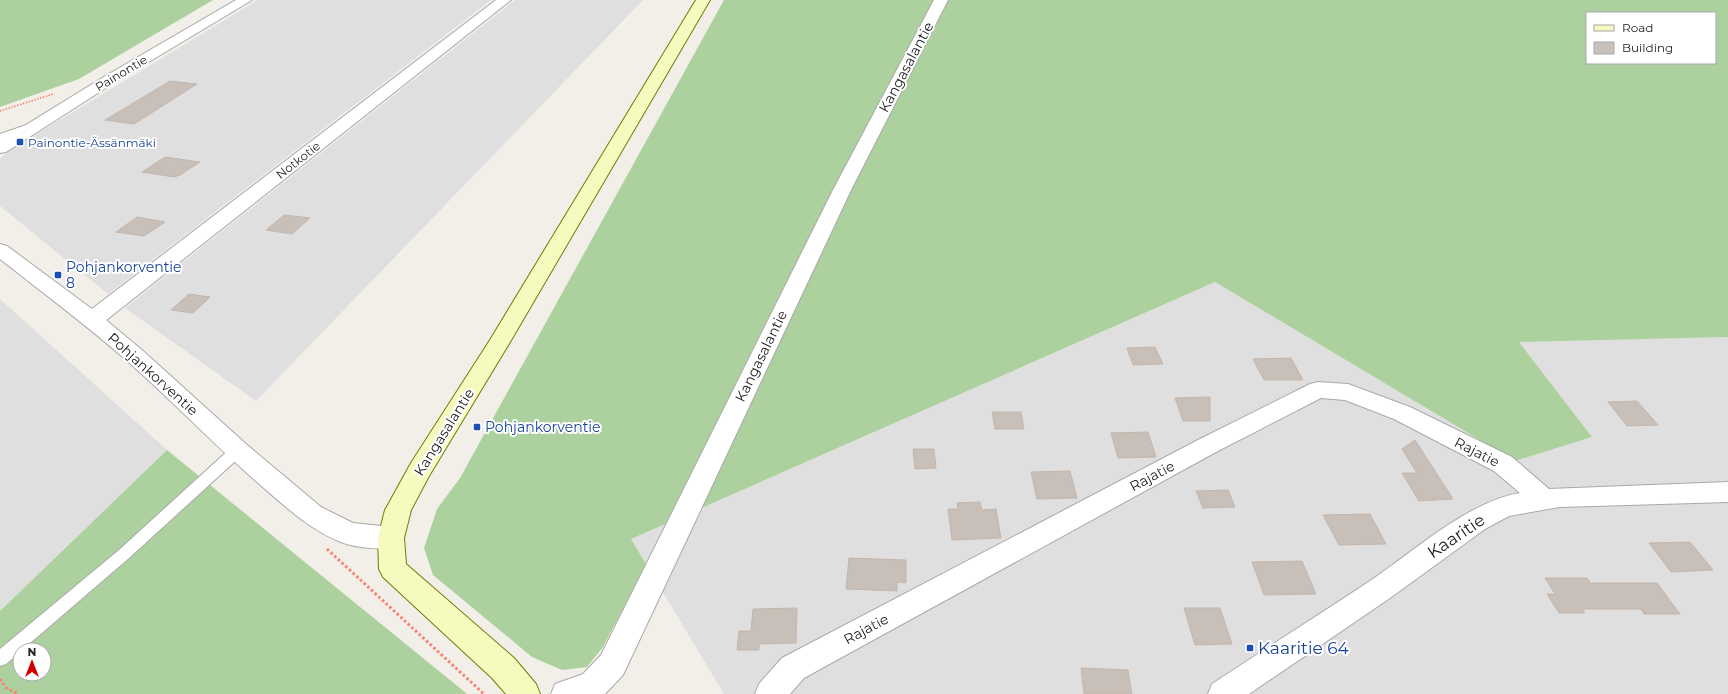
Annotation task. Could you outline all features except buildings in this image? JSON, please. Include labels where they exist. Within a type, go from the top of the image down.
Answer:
[{"type":"main road","name":"Kangasalantie","points":[[391,538],[398,510],[420,470],[499,342],[702,0]]},
{"type":"main road","points":[[391,538],[393,569],[502,668],[525,694]]},
{"type":"street","name":"Painontie","points":[[0,148],[107,81],[245,0]]},
{"type":"street","name":"Notkotie","points":[[92,320],[504,0]]},
{"type":"street","name":"Kangasalantie","points":[[566,694],[593,685],[612,665],[842,190],[941,0]]},
{"type":"street","points":[[0,140],[32,128]]},
{"type":"street","name":"Pohjankorventie","points":[[0,250],[92,320],[134,355],[236,451],[318,517],[349,534],[391,538]]},
{"type":"street","name":"Rajatie","points":[[770,694],[793,668],[1193,453],[1318,390],[1348,392],[1402,413],[1503,464],[1543,499]]},
{"type":"street","name":"Kaaritie","points":[[1228,693],[1380,589],[1476,520],[1504,506],[1543,499],[1602,495],[1728,492]]},
{"type":"lane","points":[[0,659],[124,554],[236,451]]},
{"type":"path","points":[[0,680],[6,688],[19,694]]},
{"type":"shaded area","points":[[258,0],[491,0],[108,294],[0,206],[0,159],[7,152]]},
{"type":"shaded area","points":[[515,0],[643,0],[256,401],[125,308]]},
{"type":"shaded area","points":[[1215,282],[1515,461],[1592,437],[1519,342],[1728,337],[1728,694],[724,694],[631,539]]},
{"type":"shaded area","points":[[0,299],[167,450],[0,611]]},
{"type":"green space","points":[[0,0],[213,0],[79,79],[0,107]]},
{"type":"green space","points":[[724,0],[1728,0],[1728,337],[1519,342],[1592,437],[1515,461],[1215,282],[631,539],[646,564],[603,647],[587,667],[562,670],[532,657],[433,575],[424,548],[437,509],[460,478]]},
{"type":"green space","points":[[167,450],[466,693],[466,694],[0,694],[0,611]]},
{"type":"place","name":"Painontie-Ässänmäki","points":[[20,142]]},
{"type":"place","name":"Pohjankorventie 8","points":[[58,275]]},
{"type":"place","name":"Pohjankorventie","points":[[477,427]]},
{"type":"place","name":"Kaaritie 64","points":[[1250,648]]}]
